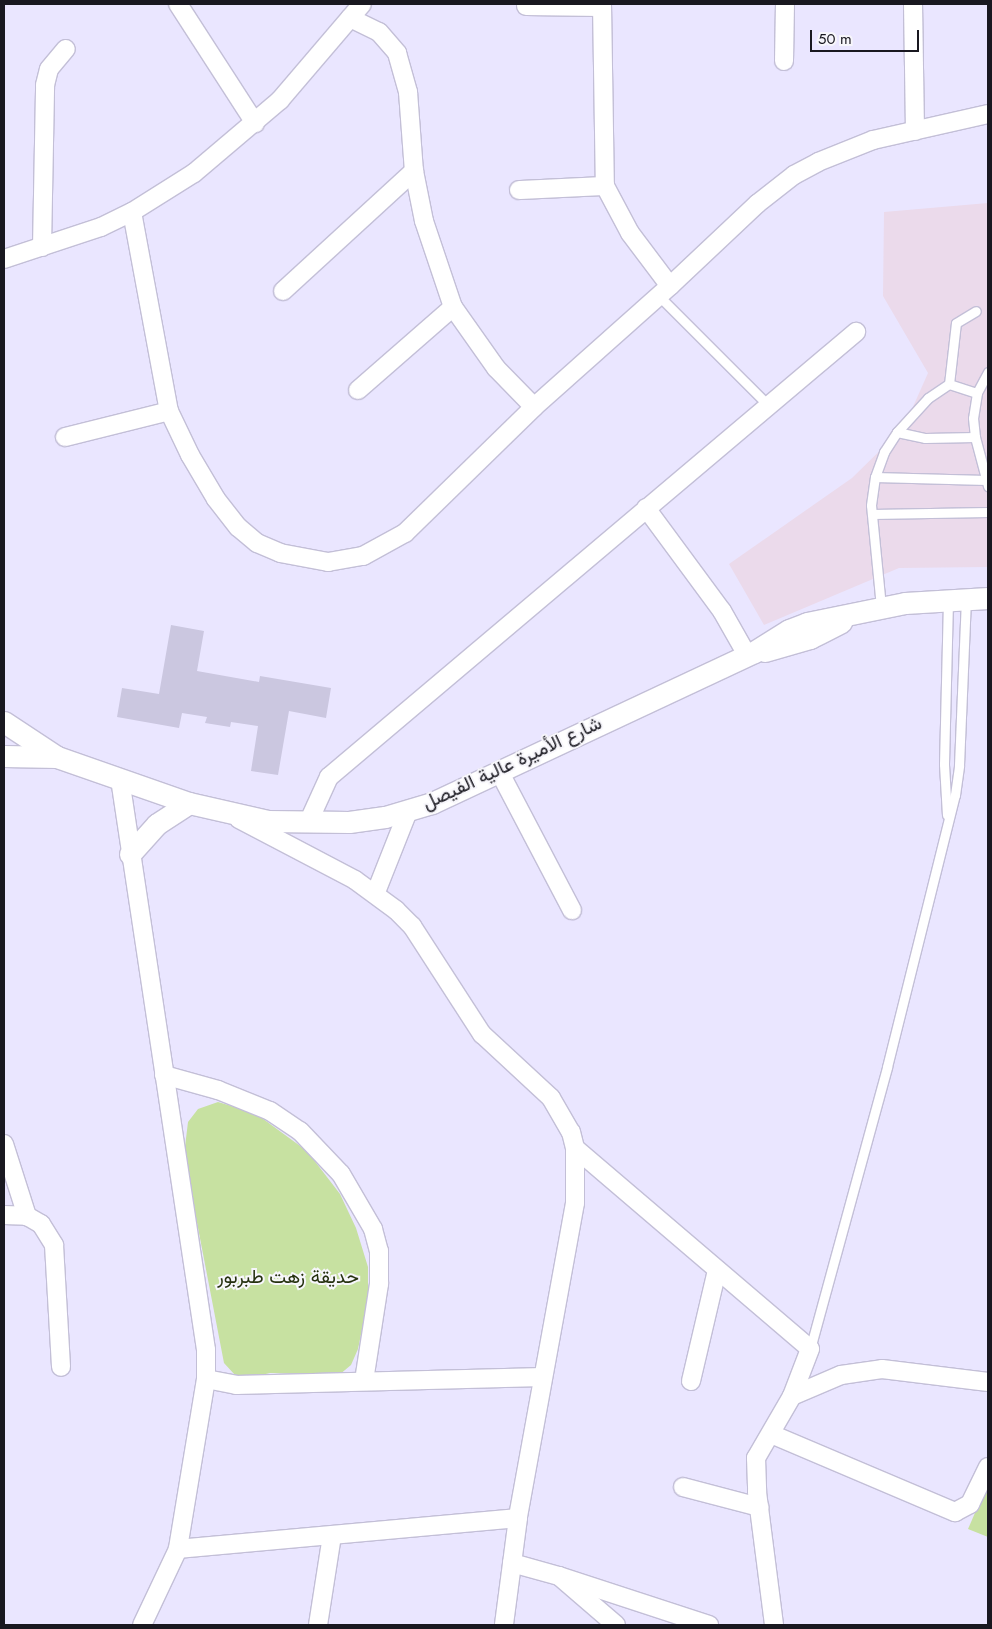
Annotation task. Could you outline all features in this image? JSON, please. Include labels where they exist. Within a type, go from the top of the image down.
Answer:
[{"type":"street","points":[[178,4],[255,124]]},
{"type":"street","points":[[4,259],[42,247],[132,212],[194,173],[255,124],[300,78],[362,4]]},
{"type":"street","points":[[784,61],[785,4]]},
{"type":"street","points":[[913,4],[915,131]]},
{"type":"street","points":[[526,6],[602,5],[604,186],[665,291]]},
{"type":"street","points":[[350,18],[379,32],[397,54],[409,101],[414,171],[424,221],[453,307],[496,368],[534,407]]},
{"type":"street","points":[[42,247],[45,85],[49,69],[66,49]]},
{"type":"street","points":[[132,212],[169,411],[216,499],[238,527],[257,543],[280,553],[328,562],[363,556],[405,533],[534,407],[665,291],[757,204],[794,175],[852,147],[988,114]]},
{"type":"street","points":[[283,291],[414,171]]},
{"type":"street","points":[[519,190],[604,186]]},
{"type":"street","points":[[358,390],[453,307]]},
{"type":"street","points":[[308,823],[329,777],[481,652],[767,404],[856,332]]},
{"type":"street","points":[[65,437],[169,411]]},
{"type":"street","points":[[646,508],[722,611],[751,654]]},
{"type":"street","name":"شارع الأميرة عالية الفيصل","points":[[4,722],[57,757],[189,803],[231,815],[308,823],[349,822],[408,811],[500,773],[586,729],[751,654],[789,630],[807,623],[852,616],[881,608],[988,598]]},
{"type":"street","name":"شارع الأميرة عالية الفيصل","points":[[6,758],[57,757]]},
{"type":"street","points":[[500,773],[572,910]]},
{"type":"street","points":[[120,779],[203,1329],[206,1379],[178,1549],[142,1625]]},
{"type":"street","points":[[130,854],[157,824],[189,803]]},
{"type":"street","points":[[376,892],[408,811]]},
{"type":"street","points":[[231,815],[376,892],[412,926],[482,1034],[551,1098],[570,1132],[575,1148],[575,1203],[518,1518],[504,1625]]},
{"type":"street","points":[[164,1075],[218,1090],[270,1111],[300,1131],[341,1174],[373,1229],[379,1251],[379,1284],[364,1381]]},
{"type":"street","points":[[4,1144],[27,1216]]},
{"type":"street","points":[[575,1148],[612,1177],[810,1349],[792,1396],[756,1458],[759,1507],[774,1625]]},
{"type":"street","points":[[4,1216],[27,1216],[45,1228],[54,1245],[61,1367]]},
{"type":"street","points":[[690,1382],[717,1270]]},
{"type":"street","points":[[792,1396],[841,1375],[882,1370],[988,1382]]},
{"type":"street","points":[[206,1379],[236,1385],[543,1377]]},
{"type":"street","points":[[771,1434],[955,1512],[970,1504],[988,1467]]},
{"type":"street","points":[[683,1487],[759,1507]]},
{"type":"street","points":[[178,1549],[518,1518]]},
{"type":"street","points":[[318,1625],[332,1536]]},
{"type":"street","points":[[512,1563],[559,1576],[709,1625]]},
{"type":"street","points":[[559,1576],[616,1625]]},
{"type":"lane","points":[[665,291],[767,404]]},
{"type":"lane","points":[[881,608],[872,514],[875,477],[884,452],[897,432],[928,398],[949,384],[956,323],[976,311]]},
{"type":"lane","points":[[875,477],[987,483],[975,438],[973,418],[977,393],[988,372]]},
{"type":"lane","points":[[949,384],[977,393]]},
{"type":"lane","points":[[897,432],[925,438],[975,438]]},
{"type":"lane","points":[[872,514],[988,512]]},
{"type":"lane","points":[[948,825],[944,764],[957,600]]},
{"type":"lane","points":[[810,1349],[948,825],[959,766],[957,600]]},
{"type":"shaded area","points":[[988,203],[988,567],[899,568],[764,625],[729,564],[852,478],[904,427],[928,373],[883,296],[884,212]]},
{"type":"green space","name":"حديقة زهت طبربور","points":[[218,1102],[255,1113],[307,1151],[340,1194],[356,1228],[368,1267],[368,1300],[358,1349],[351,1365],[339,1375],[270,1373],[253,1377],[235,1375],[224,1363],[184,1155],[188,1122],[198,1109]]},
{"type":"green space","points":[[988,1483],[988,1537],[968,1529]]},
{"type":"building","points":[[171,625],[204,631],[197,671],[259,682],[260,676],[331,688],[326,718],[289,711],[278,775],[251,771],[258,726],[231,722],[230,727],[205,723],[207,717],[182,713],[179,728],[117,717],[122,688],[159,694]]}]
